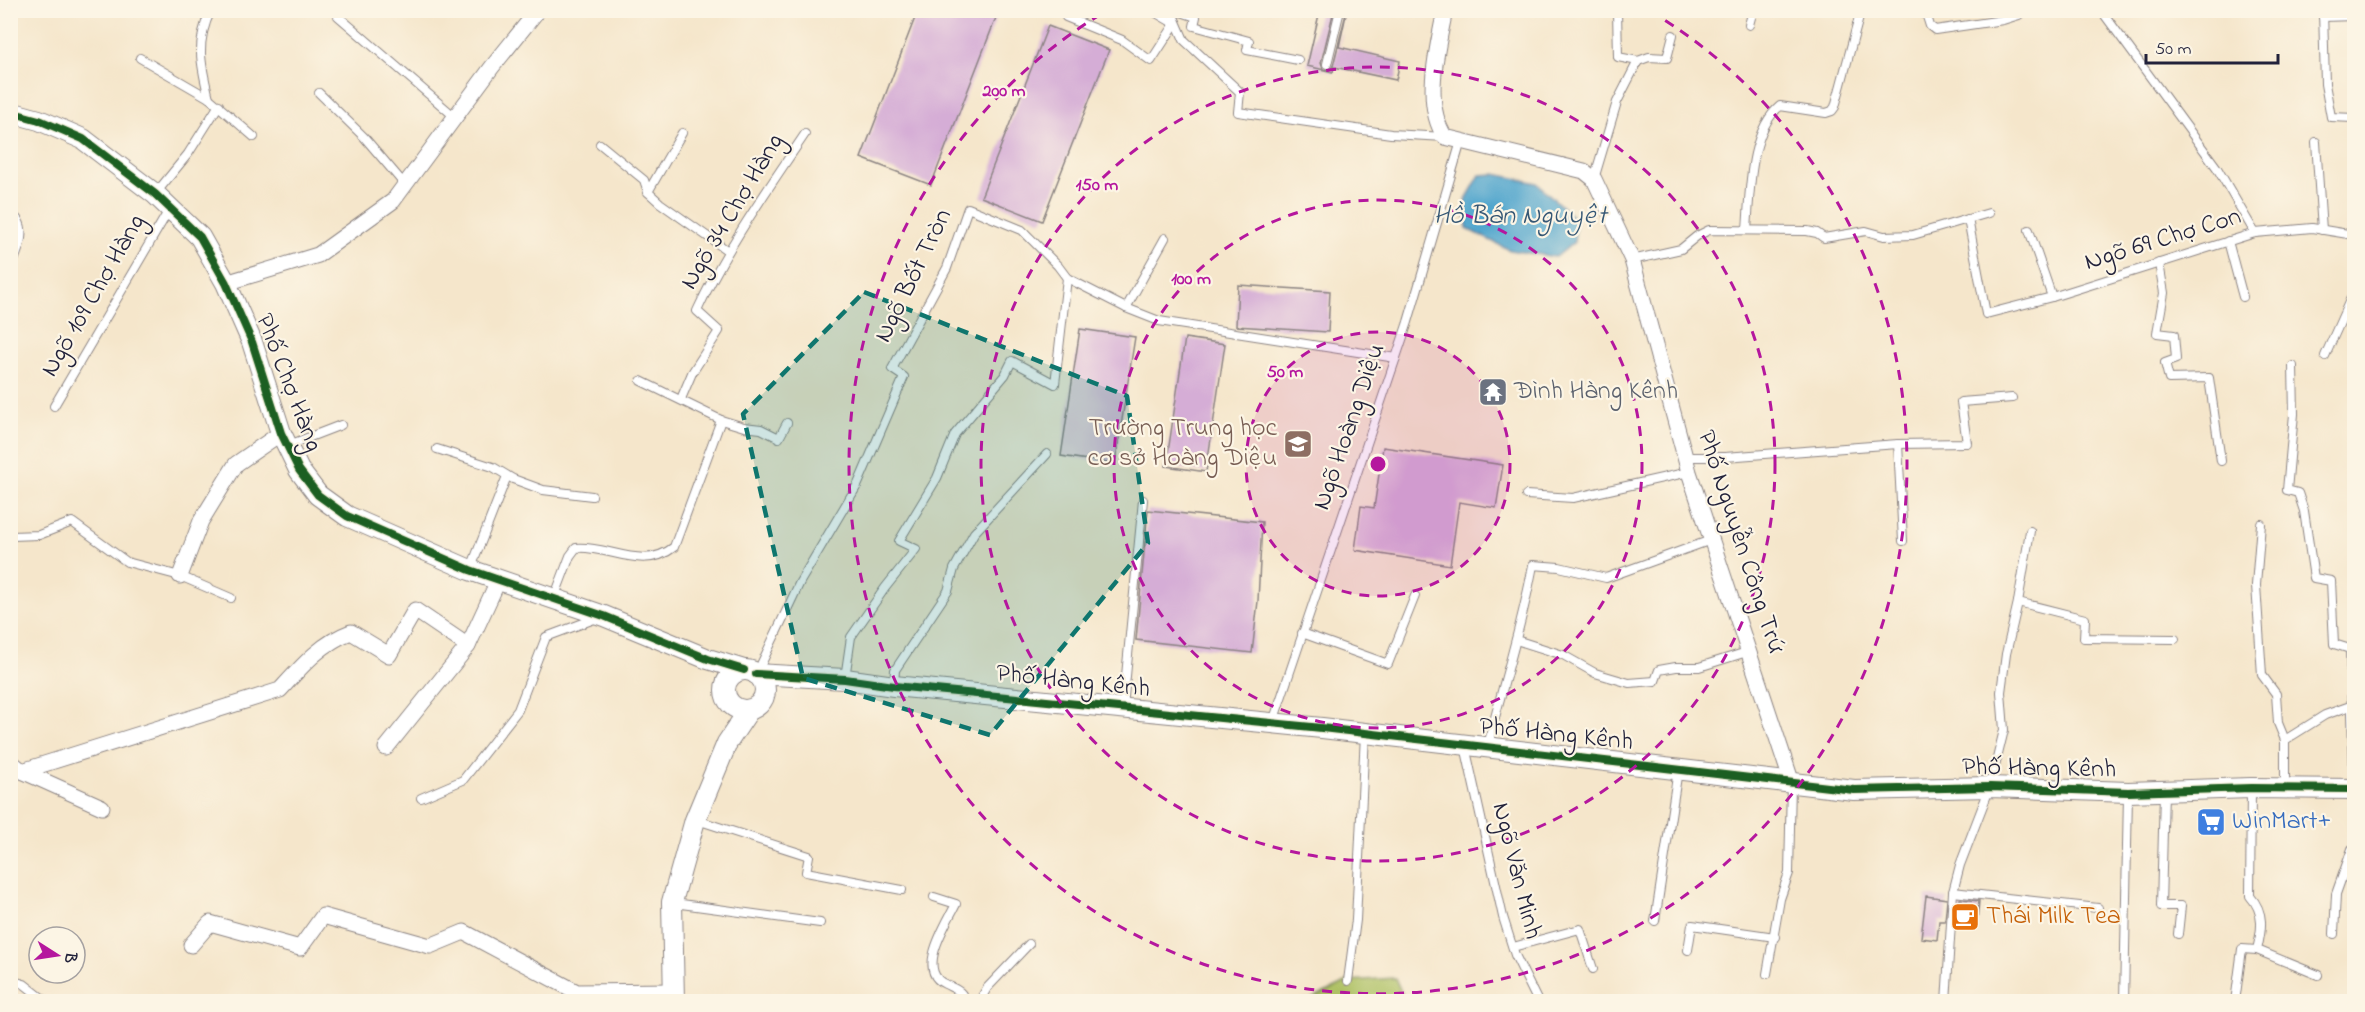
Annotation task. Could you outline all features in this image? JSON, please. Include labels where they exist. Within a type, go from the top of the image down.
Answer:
[{"type":"street","points":[[226,283],[318,255],[393,201],[538,10]]},
{"type":"street","points":[[1445,10],[1433,71],[1436,114],[1439,128],[1445,136],[1563,164],[1584,171],[1594,179]]},
{"type":"street","name":"Phố Chợ Hàng","points":[[10,112],[39,120],[83,139],[155,194],[200,237],[226,283],[252,342],[284,440],[299,470],[318,495],[347,516],[470,570],[604,616],[743,675]]},
{"type":"street","name":"Phố Nguyễn Công Trứ","points":[[1594,179],[1632,260],[1689,472],[1750,651],[1791,783]]},
{"type":"street","points":[[180,576],[201,521],[236,464],[284,440]]},
{"type":"street","points":[[386,748],[468,646],[498,581]]},
{"type":"street","points":[[16,766],[280,690],[308,660],[336,638],[351,632],[388,655],[415,610],[468,646]]},
{"type":"street","points":[[191,945],[210,923],[300,948],[323,915],[430,946],[464,932],[577,992],[674,996],[672,902],[695,820],[728,743],[748,704],[764,685],[743,675],[725,693],[748,704]]},
{"type":"street","name":"Phố Hàng Kênh","points":[[743,675],[845,679],[894,686],[1365,733],[1465,746],[1488,746],[1854,790],[1990,787],[2128,792],[2251,788],[2355,789]]},
{"type":"street","name":"Phố Hàng Kênh","points":[[748,704],[808,676]]},
{"type":"street","points":[[16,766],[102,807]]},
{"type":"lane","points":[[209,98],[202,69],[200,43],[204,25],[211,10]]},
{"type":"lane","points":[[1151,10],[1175,24]]},
{"type":"lane","points":[[1298,60],[1246,50],[1249,41],[1194,26],[1196,18],[1173,10],[1175,24],[1184,40],[1240,92],[1238,112],[1391,134],[1445,136]]},
{"type":"lane","points":[[1327,64],[1340,10]]},
{"type":"lane","points":[[1617,10],[1618,57],[1638,62]]},
{"type":"lane","points":[[1749,25],[1753,10]]},
{"type":"lane","points":[[1747,230],[1753,162],[1761,134],[1780,106],[1826,113],[1832,111],[1861,10]]},
{"type":"lane","points":[[1925,10],[1930,26],[1935,30],[2003,20],[2019,15],[2021,10]]},
{"type":"lane","points":[[2101,10],[2217,168],[2255,233]]},
{"type":"lane","points":[[2355,16],[2323,14],[2325,84],[2331,117],[2355,118]]},
{"type":"lane","points":[[338,16],[455,117]]},
{"type":"lane","points":[[1066,17],[1122,40],[1151,61],[1175,24]]},
{"type":"lane","points":[[1594,179],[1617,102],[1638,62],[1649,57],[1667,58],[1673,36]]},
{"type":"lane","points":[[140,58],[209,98],[254,137]]},
{"type":"lane","points":[[319,93],[364,137],[405,185]]},
{"type":"lane","points":[[155,194],[188,154],[219,105]]},
{"type":"lane","points":[[648,192],[682,133]]},
{"type":"lane","name":"Ngõ 34 Chợ Hàng","points":[[681,399],[692,373],[719,331],[697,311],[728,250],[805,134]]},
{"type":"lane","name":"Ngõ Hoàng Diệu","points":[[1272,724],[1396,358],[1461,141]]},
{"type":"lane","points":[[2316,142],[2322,230]]},
{"type":"lane","points":[[600,144],[644,180],[648,192],[660,203],[728,250]]},
{"type":"lane","name":"Ngõ 109 Chợ Hàng","points":[[54,406],[170,208]]},
{"type":"lane","name":"Ngõ Bốt Tròn","points":[[743,675],[858,484],[904,377],[892,369],[947,268],[968,208],[1022,230],[1067,278],[1126,308],[1159,321],[1396,358]]},
{"type":"lane","points":[[10,213],[20,221],[22,229],[10,269]]},
{"type":"lane","points":[[1632,260],[1680,249],[1709,230],[1807,231],[1817,233],[1824,238],[1866,231],[1895,236],[1913,235],[1989,213]]},
{"type":"lane","name":"Ngõ 69 Chợ Con","points":[[1968,219],[1986,314],[2052,297],[2255,233],[2312,228],[2355,235]]},
{"type":"lane","points":[[2029,230],[2052,297]]},
{"type":"lane","points":[[1126,308],[1165,238]]},
{"type":"lane","points":[[2229,241],[2243,297]]},
{"type":"lane","points":[[2158,263],[2164,292],[2157,333],[2175,335],[2176,359],[2165,363],[2169,379],[2209,378],[2221,461]]},
{"type":"lane","points":[[845,679],[851,637],[916,549],[899,541],[920,510],[937,478],[955,434],[1005,375],[1012,361],[1055,384],[1067,278]]},
{"type":"lane","points":[[2325,356],[2350,300],[2355,300]]},
{"type":"lane","points":[[2293,366],[2294,414],[2287,490],[2298,493],[2304,510],[2314,578],[2331,581],[2334,644],[2350,649],[2355,778]]},
{"type":"lane","points":[[641,381],[721,420],[761,429],[779,438],[787,423]]},
{"type":"lane","points":[[1685,457],[1725,457],[1898,444],[1967,443],[1960,402],[2012,398]]},
{"type":"lane","points":[[554,598],[570,555],[576,548],[623,556],[656,556],[665,554],[674,547],[721,420]]},
{"type":"lane","points":[[284,440],[341,425]]},
{"type":"lane","points":[[1898,444],[1904,541]]},
{"type":"lane","points":[[437,449],[493,468],[543,490],[592,496]]},
{"type":"lane","points":[[894,686],[895,670],[948,591],[954,568],[974,533],[1047,454]]},
{"type":"lane","points":[[1526,495],[1573,498],[1689,472]]},
{"type":"lane","points":[[470,570],[507,476]]},
{"type":"lane","points":[[1123,708],[1143,500]]},
{"type":"lane","points":[[10,538],[12,536],[39,536],[72,522],[127,562],[180,576],[231,598]]},
{"type":"lane","points":[[2261,524],[2256,585],[2262,675],[2276,694],[2278,723],[2285,740],[2285,788]]},
{"type":"lane","points":[[1946,1002],[1953,892],[1960,865],[1990,787],[2004,730],[2001,692],[2006,654],[2018,602],[2030,531]]},
{"type":"lane","points":[[1488,746],[1533,565],[1559,567],[1606,578],[1712,540]]},
{"type":"lane","points":[[1302,633],[1388,663],[1415,596]]},
{"type":"lane","points":[[2018,602],[2085,619],[2084,638],[2175,639]]},
{"type":"lane","points":[[421,798],[463,780],[518,710],[546,637],[604,616]]},
{"type":"lane","points":[[1516,640],[1563,655],[1595,673],[1629,683],[1655,681],[1659,670],[1698,667],[1750,651]]},
{"type":"lane","points":[[2285,740],[2325,715],[2353,705]]},
{"type":"lane","points":[[1348,981],[1356,920],[1365,733]]},
{"type":"lane","name":"Ngõ Văn Minh","points":[[1465,746],[1503,917],[1513,947],[1538,1002]]},
{"type":"lane","points":[[1655,921],[1678,769]]},
{"type":"lane","points":[[1767,974],[1780,899],[1790,873],[1791,783]]},
{"type":"lane","points":[[2251,788],[2250,896],[2259,905],[2263,926],[2258,950]]},
{"type":"lane","points":[[2164,791],[2161,906],[2181,906],[2178,934]]},
{"type":"lane","points":[[2124,1002],[2128,792]]},
{"type":"lane","points":[[695,820],[809,856],[806,872],[847,882],[902,890]]},
{"type":"lane","points":[[2334,934],[2336,894],[2352,849],[2355,849]]},
{"type":"lane","points":[[1953,892],[2098,908]]},
{"type":"lane","points":[[934,897],[956,904],[937,944],[931,963],[934,975],[942,984],[955,988],[964,996],[965,1002]]},
{"type":"lane","points":[[672,902],[820,923]]},
{"type":"lane","points":[[1688,950],[1692,925],[1775,937]]},
{"type":"lane","points":[[1513,947],[1580,929],[1593,969]]},
{"type":"lane","points":[[979,1002],[987,988],[1029,944]]},
{"type":"lane","points":[[2235,1002],[2241,949],[2258,950],[2318,975]]},
{"type":"lane","points":[[10,980],[24,984],[47,1002]]},
{"type":"highlighted area","points":[[864,292],[1127,396],[1148,543],[990,735],[803,678],[743,414]]},
{"type":"green space","points":[[1395,978],[1405,1001],[1282,1002],[1310,1000],[1348,981]]},
{"type":"water","name":"Hồ Bán Nguyệt","points":[[1495,174],[1537,183],[1576,220],[1574,242],[1556,257],[1510,250],[1467,229],[1465,201],[1480,175]]},
{"type":"building","points":[[918,10],[999,10],[931,185],[861,158]]},
{"type":"building","points":[[1320,10],[1334,10],[1321,63],[1323,69],[1329,70],[1333,66],[1347,10],[1339,47],[1400,61],[1396,80],[1334,67],[1333,72],[1307,66]]},
{"type":"building","points":[[1048,26],[1109,50],[1042,221],[981,197]]},
{"type":"building","points":[[1238,285],[1330,291],[1328,332],[1236,326]]},
{"type":"building","points":[[1080,329],[1135,337],[1115,464],[1061,456]]},
{"type":"building","points":[[1185,338],[1225,344],[1206,472],[1166,466]]},
{"type":"building","points":[[1383,447],[1503,465],[1496,508],[1459,502],[1450,565],[1355,550],[1361,506],[1374,508]]},
{"type":"building","points":[[1148,510],[1262,522],[1258,601],[1252,653],[1136,640]]},
{"type":"building","points":[[1926,896],[1947,899],[1945,921],[1939,921],[1937,940],[1921,938]]},
{"type":"building","points":[[1960,899],[1979,901],[1977,924],[1957,922]]},
{"type":"cycle path","points":[[10,112],[39,120],[83,139],[155,194],[200,237],[226,283],[252,342],[281,433],[299,470],[318,495],[347,516],[470,570],[604,616],[708,659],[744,670]]},
{"type":"cycle path","points":[[756,674],[845,679],[894,686],[1322,728],[1854,790],[1990,787],[2128,792],[2251,788],[2354,789]]},
{"type":"place","name":"Đình Hàng Kênh","points":[[1493,392]]},
{"type":"place","name":"Trường Trung học cơ sở Hoàng Diệu","points":[[1298,444]]},
{"type":"place","name":"WinMart+","points":[[2211,822]]},
{"type":"place","name":"Thái Milk Tea","points":[[1965,917]]}]
